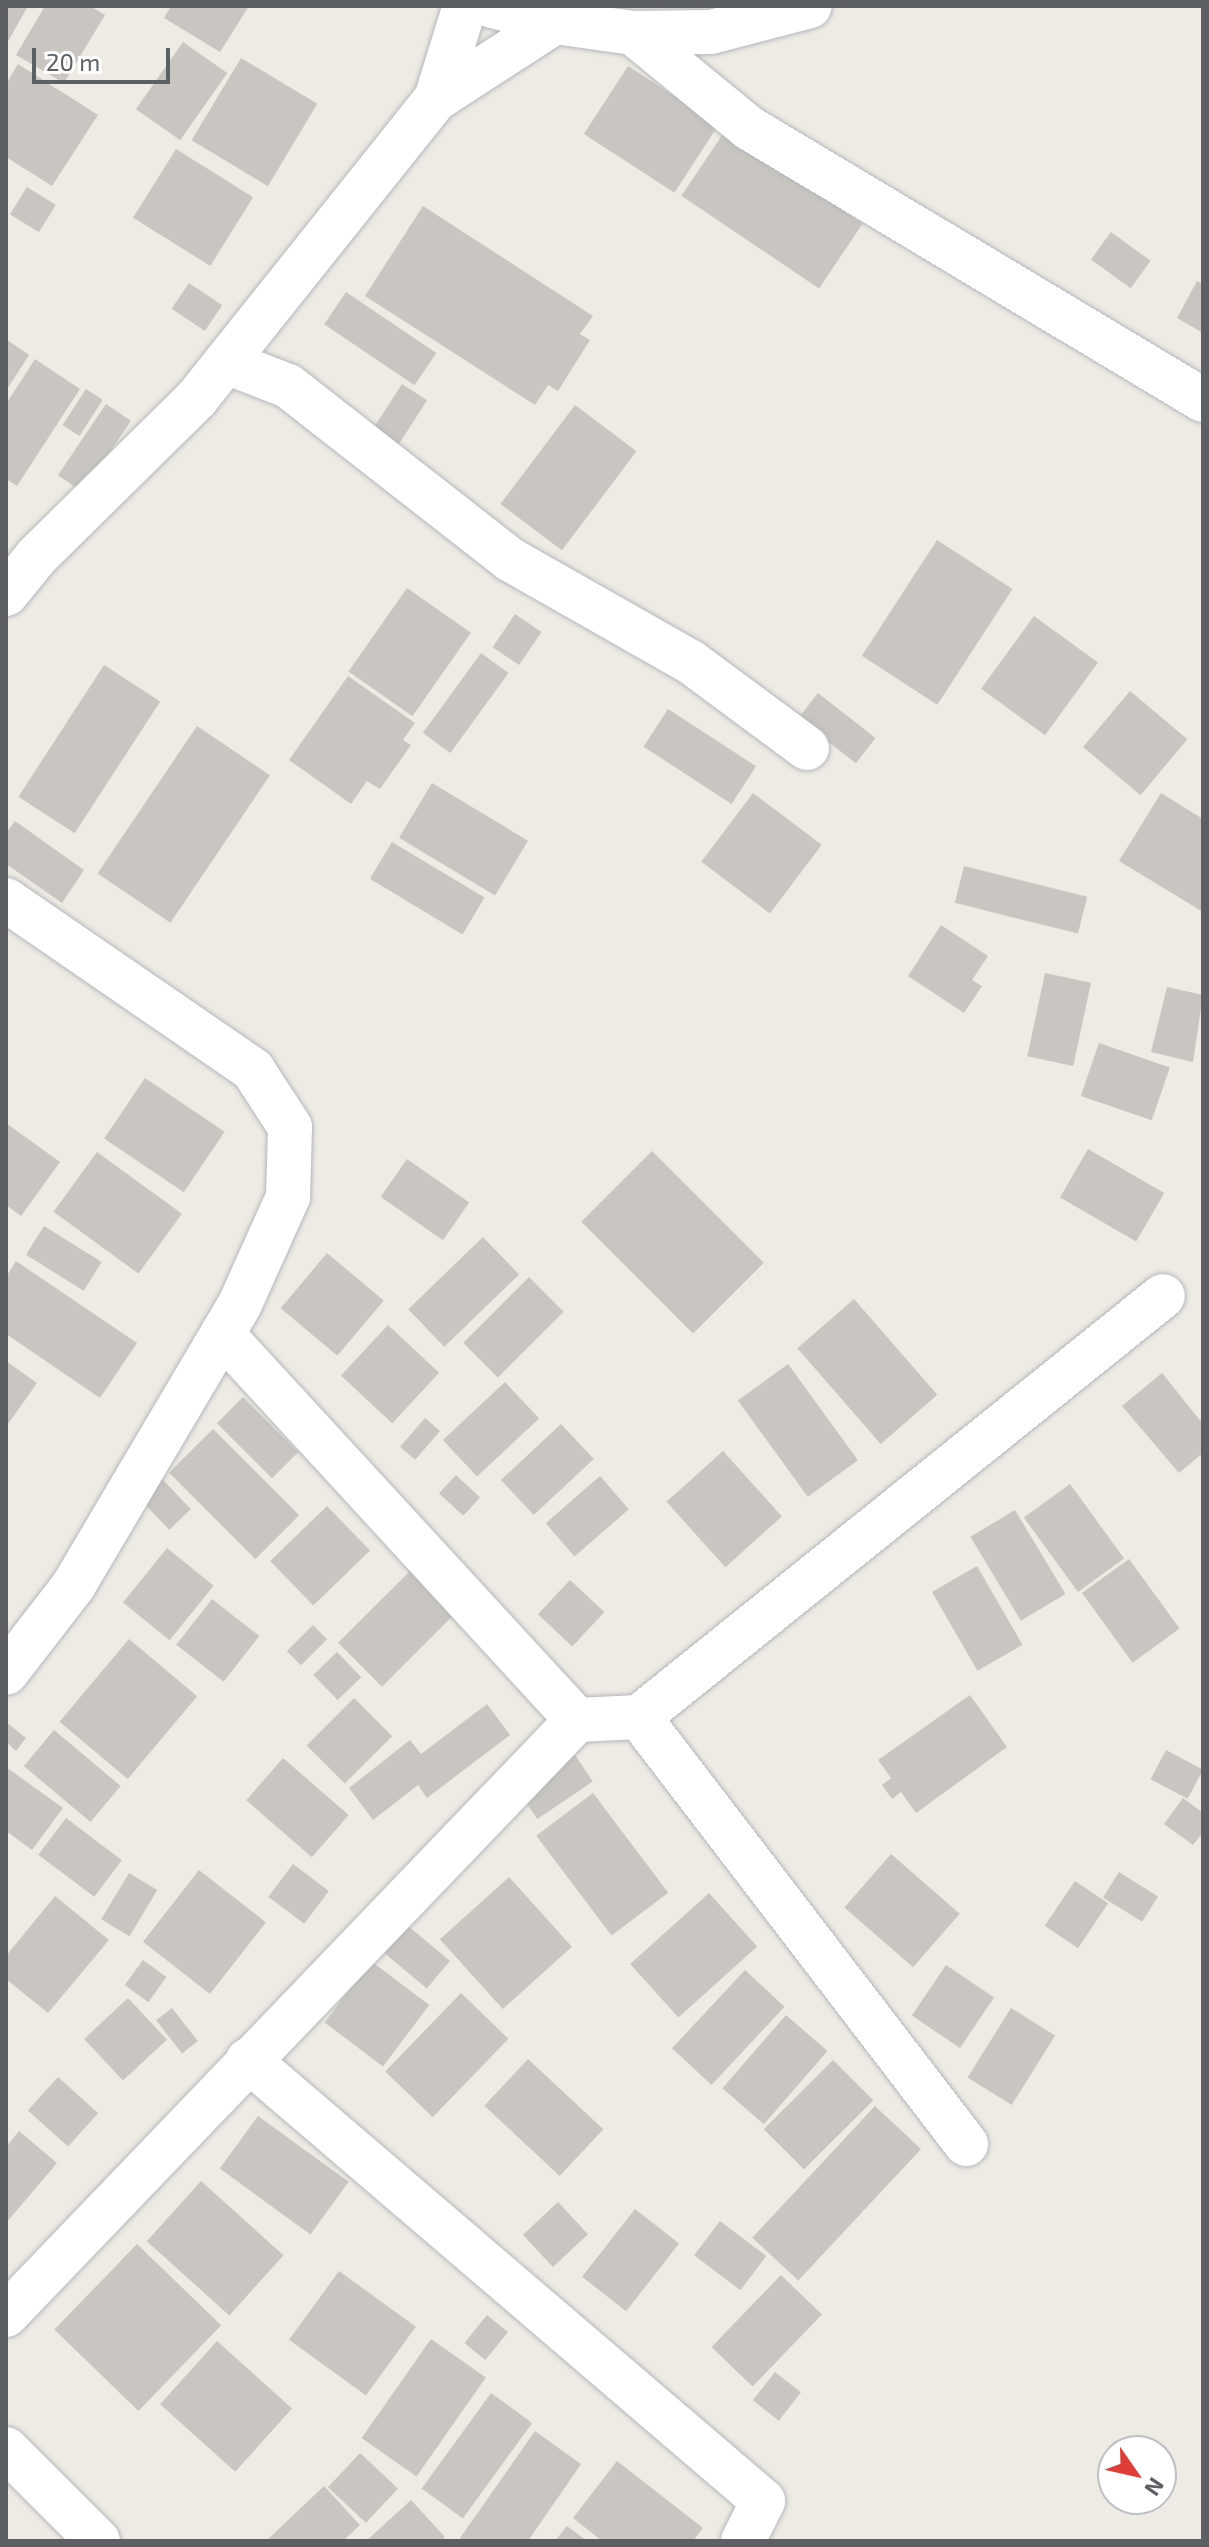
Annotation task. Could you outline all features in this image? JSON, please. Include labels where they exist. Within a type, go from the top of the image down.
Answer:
[{"type":"street","points":[[436,99],[465,6]]},
{"type":"street","points":[[492,6],[555,22],[633,33],[711,32],[810,6]]},
{"type":"street","points":[[6,594],[37,556],[197,398],[436,99],[555,22]]},
{"type":"street","points":[[633,33],[749,128],[1203,400]]},
{"type":"street","points":[[226,362],[288,386],[511,560],[692,663],[807,748]]},
{"type":"street","points":[[6,900],[253,1070],[290,1127],[288,1197],[222,1334],[74,1585],[6,1673]]},
{"type":"street","points":[[6,2315],[577,1720],[639,1717],[1163,1296]]},
{"type":"street","points":[[222,1334],[577,1720]]},
{"type":"street","points":[[639,1717],[966,2144]]},
{"type":"street","points":[[248,2060],[763,2501],[743,2541]]},
{"type":"street","points":[[6,2449],[98,2541]]},
{"type":"building","points":[[6,6],[28,6],[6,45]]},
{"type":"building","points":[[45,6],[90,6],[105,15],[64,83],[16,55]]},
{"type":"building","points":[[171,6],[249,6],[220,52],[164,18]]},
{"type":"building","points":[[183,42],[227,73],[180,140],[136,109]]},
{"type":"building","points":[[241,58],[317,104],[268,186],[192,140]]},
{"type":"building","points":[[18,64],[98,115],[52,186],[6,157],[6,84]]},
{"type":"building","points":[[628,66],[719,125],[674,193],[584,134]]},
{"type":"building","points":[[725,131],[863,224],[819,288],[681,196]]},
{"type":"building","points":[[176,149],[253,197],[210,266],[133,218]]},
{"type":"building","points":[[27,187],[56,205],[39,232],[10,214]]},
{"type":"building","points":[[423,206],[593,316],[580,334],[590,340],[558,391],[548,385],[535,405],[365,296]]},
{"type":"building","points":[[1111,232],[1151,261],[1131,288],[1091,260]]},
{"type":"building","points":[[1197,281],[1203,284],[1203,333],[1177,318]]},
{"type":"building","points":[[189,283],[222,305],[205,331],[172,309]]},
{"type":"building","points":[[346,292],[436,353],[415,385],[324,324]]},
{"type":"building","points":[[6,339],[29,355],[6,391]]},
{"type":"building","points":[[35,359],[80,389],[17,486],[6,479],[6,404]]},
{"type":"building","points":[[402,384],[427,400],[397,446],[372,430]]},
{"type":"building","points":[[86,389],[103,400],[79,436],[63,425]]},
{"type":"building","points":[[106,404],[131,421],[83,492],[58,475]]},
{"type":"building","points":[[575,405],[636,451],[562,550],[500,504]]},
{"type":"building","points":[[937,540],[1012,589],[937,705],[862,656]]},
{"type":"building","points":[[407,588],[471,633],[412,716],[348,672]]},
{"type":"building","points":[[515,614],[542,632],[519,665],[493,647]]},
{"type":"building","points":[[1034,616],[1098,662],[1045,735],[981,689]]},
{"type":"building","points":[[481,653],[509,673],[450,753],[423,733]]},
{"type":"building","points":[[104,665],[160,701],[75,833],[18,797]]},
{"type":"building","points":[[348,676],[415,723],[403,740],[411,745],[380,789],[367,781],[351,804],[289,760]]},
{"type":"building","points":[[1130,691],[1187,739],[1141,795],[1083,747]]},
{"type":"building","points":[[818,693],[876,738],[856,763],[798,718]]},
{"type":"building","points":[[668,709],[756,766],[732,804],[643,747]]},
{"type":"building","points":[[197,726],[270,775],[170,923],[97,874]]},
{"type":"building","points":[[432,783],[528,841],[495,896],[399,838]]},
{"type":"building","points":[[753,793],[822,845],[770,913],[701,862]]},
{"type":"building","points":[[1161,793],[1203,819],[1203,912],[1119,861]]},
{"type":"building","points":[[15,821],[84,870],[62,903],[6,864],[6,833]]},
{"type":"building","points":[[392,842],[485,898],[462,934],[370,879]]},
{"type":"building","points":[[964,866],[1087,897],[1078,934],[955,903]]},
{"type":"building","points":[[941,925],[988,956],[972,980],[982,986],[964,1013],[908,976]]},
{"type":"building","points":[[1045,973],[1091,983],[1073,1066],[1027,1056]]},
{"type":"building","points":[[1167,987],[1203,995],[1193,1062],[1151,1052]]},
{"type":"building","points":[[1099,1043],[1170,1067],[1152,1120],[1081,1096]]},
{"type":"building","points":[[145,1078],[225,1132],[184,1192],[104,1139]]},
{"type":"building","points":[[6,1123],[60,1162],[21,1216],[6,1205]]},
{"type":"building","points":[[1088,1149],[1164,1193],[1136,1241],[1060,1197]]},
{"type":"building","points":[[652,1151],[764,1263],[693,1333],[581,1222]]},
{"type":"building","points":[[97,1152],[182,1214],[138,1274],[54,1212]]},
{"type":"building","points":[[407,1159],[469,1203],[443,1240],[381,1197]]},
{"type":"building","points":[[44,1226],[102,1262],[84,1291],[26,1255]]},
{"type":"building","points":[[483,1237],[519,1274],[444,1347],[408,1309]]},
{"type":"building","points":[[327,1253],[384,1301],[337,1356],[281,1308]]},
{"type":"building","points":[[16,1261],[137,1343],[100,1398],[6,1334],[6,1277]]},
{"type":"building","points":[[529,1277],[564,1312],[498,1377],[463,1343]]},
{"type":"building","points":[[854,1299],[937,1395],[881,1444],[797,1348]]},
{"type":"building","points":[[388,1325],[439,1373],[392,1423],[341,1375]]},
{"type":"building","points":[[6,1361],[37,1383],[6,1427]]},
{"type":"building","points":[[788,1364],[858,1460],[808,1497],[738,1400]]},
{"type":"building","points":[[1162,1373],[1203,1424],[1203,1453],[1179,1473],[1122,1406]]},
{"type":"building","points":[[505,1382],[539,1419],[477,1477],[443,1440]]},
{"type":"building","points":[[243,1397],[298,1452],[272,1478],[217,1423]]},
{"type":"building","points":[[425,1418],[440,1431],[415,1460],[400,1447]]},
{"type":"building","points":[[561,1424],[594,1459],[534,1515],[501,1480]]},
{"type":"building","points":[[213,1429],[299,1515],[255,1559],[169,1473]]},
{"type":"building","points":[[723,1451],[782,1516],[725,1567],[667,1502]]},
{"type":"building","points":[[456,1475],[480,1498],[463,1516],[439,1493]]},
{"type":"building","points":[[600,1476],[629,1509],[575,1556],[546,1523]]},
{"type":"building","points":[[161,1478],[191,1509],[169,1530],[139,1499]]},
{"type":"building","points":[[1070,1484],[1124,1558],[1078,1592],[1024,1518]]},
{"type":"building","points":[[327,1506],[370,1551],[313,1605],[270,1561]]},
{"type":"building","points":[[1015,1510],[1065,1594],[1021,1621],[970,1537]]},
{"type":"building","points":[[167,1548],[214,1586],[170,1640],[123,1602]]},
{"type":"building","points":[[1129,1559],[1180,1629],[1133,1663],[1082,1593]]},
{"type":"building","points":[[977,1566],[1022,1645],[977,1671],[932,1592]]},
{"type":"building","points":[[411,1570],[455,1614],[382,1687],[338,1643]]},
{"type":"building","points":[[570,1580],[604,1612],[572,1646],[538,1614]]},
{"type":"building","points":[[212,1599],[259,1636],[224,1682],[176,1645]]},
{"type":"building","points":[[313,1625],[327,1639],[301,1665],[287,1651]]},
{"type":"building","points":[[129,1639],[197,1696],[128,1779],[60,1722]]},
{"type":"building","points":[[337,1652],[361,1677],[338,1700],[313,1675]]},
{"type":"building","points":[[970,1695],[1007,1747],[916,1813],[901,1792],[892,1799],[882,1785],[891,1778],[878,1760]]},
{"type":"building","points":[[354,1698],[392,1736],[345,1784],[307,1745]]},
{"type":"building","points":[[487,1704],[510,1735],[427,1798],[418,1785],[373,1820],[349,1788],[410,1740],[421,1754]]},
{"type":"building","points":[[6,1722],[26,1738],[16,1751],[6,1742]]},
{"type":"building","points":[[54,1730],[121,1786],[90,1822],[24,1766]]},
{"type":"building","points":[[1166,1750],[1203,1770],[1188,1799],[1151,1779]]},
{"type":"building","points":[[575,1755],[593,1782],[537,1819],[519,1792]]},
{"type":"building","points":[[283,1758],[349,1815],[312,1857],[246,1800]]},
{"type":"building","points":[[6,1767],[63,1808],[32,1850],[6,1831]]},
{"type":"building","points":[[593,1793],[668,1893],[612,1936],[536,1836]]},
{"type":"building","points":[[1183,1798],[1203,1813],[1203,1832],[1193,1845],[1164,1824]]},
{"type":"building","points":[[66,1818],[122,1860],[94,1897],[38,1855]]},
{"type":"building","points":[[891,1854],[960,1914],[913,1967],[844,1908]]},
{"type":"building","points":[[293,1864],[329,1891],[304,1924],[268,1897]]},
{"type":"building","points":[[199,1870],[266,1922],[210,1994],[143,1942]]},
{"type":"building","points":[[1119,1872],[1158,1896],[1142,1922],[1103,1897]]},
{"type":"building","points":[[129,1873],[157,1890],[129,1936],[101,1919]]},
{"type":"building","points":[[509,1877],[572,1947],[503,2009],[440,1939]]},
{"type":"building","points":[[1075,1881],[1108,1903],[1078,1948],[1045,1926]]},
{"type":"building","points":[[709,1893],[757,1947],[678,2017],[630,1964]]},
{"type":"building","points":[[55,1896],[109,1940],[48,2013],[6,1979],[6,1956]]},
{"type":"building","points":[[407,1925],[450,1961],[427,1989],[384,1953]]},
{"type":"building","points":[[143,1960],[166,1977],[148,2002],[125,1985]]},
{"type":"building","points":[[371,1961],[429,2005],[383,2066],[325,2022]]},
{"type":"building","points":[[946,1965],[994,1997],[960,2048],[912,2016]]},
{"type":"building","points":[[745,1970],[784,2007],[712,2085],[672,2048]]},
{"type":"building","points":[[461,1993],[508,2039],[433,2117],[385,2071]]},
{"type":"building","points":[[128,1998],[167,2040],[123,2081],[84,2039]]},
{"type":"building","points":[[172,2008],[198,2041],[182,2053],[156,2020]]},
{"type":"building","points":[[1011,2008],[1055,2036],[1012,2105],[968,2078]]},
{"type":"building","points":[[786,2015],[828,2051],[764,2124],[722,2088]]},
{"type":"building","points":[[528,2059],[603,2129],[560,2176],[484,2106]]},
{"type":"building","points":[[833,2060],[873,2100],[804,2170],[764,2129]]},
{"type":"building","points":[[58,2077],[98,2113],[68,2147],[28,2110]]},
{"type":"building","points":[[875,2106],[921,2149],[798,2281],[752,2238]]},
{"type":"building","points":[[258,2116],[349,2182],[310,2234],[220,2169]]},
{"type":"building","points":[[19,2131],[57,2163],[6,2223],[6,2147]]},
{"type":"building","points":[[201,2181],[283,2255],[229,2315],[147,2241]]},
{"type":"building","points":[[558,2202],[588,2234],[553,2267],[523,2235]]},
{"type":"building","points":[[635,2209],[679,2243],[626,2311],[582,2277]]},
{"type":"building","points":[[720,2221],[766,2256],[740,2290],[694,2255]]},
{"type":"building","points":[[137,2244],[221,2325],[138,2411],[54,2330]]},
{"type":"building","points":[[339,2271],[416,2327],[366,2396],[289,2340]]},
{"type":"building","points":[[781,2275],[822,2315],[753,2387],[712,2347]]},
{"type":"building","points":[[487,2315],[508,2332],[485,2360],[464,2343]]},
{"type":"building","points":[[431,2339],[486,2377],[416,2477],[362,2438]]},
{"type":"building","points":[[217,2341],[292,2409],[235,2472],[160,2404]]},
{"type":"building","points":[[775,2372],[801,2392],[779,2421],[753,2400]]},
{"type":"building","points":[[491,2393],[532,2423],[463,2518],[422,2488]]},
{"type":"building","points":[[535,2431],[581,2464],[528,2541],[464,2541],[460,2538]]},
{"type":"building","points":[[360,2453],[398,2488],[366,2523],[328,2487]]},
{"type":"building","points":[[617,2461],[703,2528],[693,2541],[602,2541],[573,2518]]},
{"type":"building","points":[[324,2486],[360,2525],[343,2541],[266,2541]]},
{"type":"building","points":[[411,2500],[445,2537],[441,2541],[366,2541]]},
{"type":"building","points":[[567,2526],[587,2541],[555,2541]]}]
